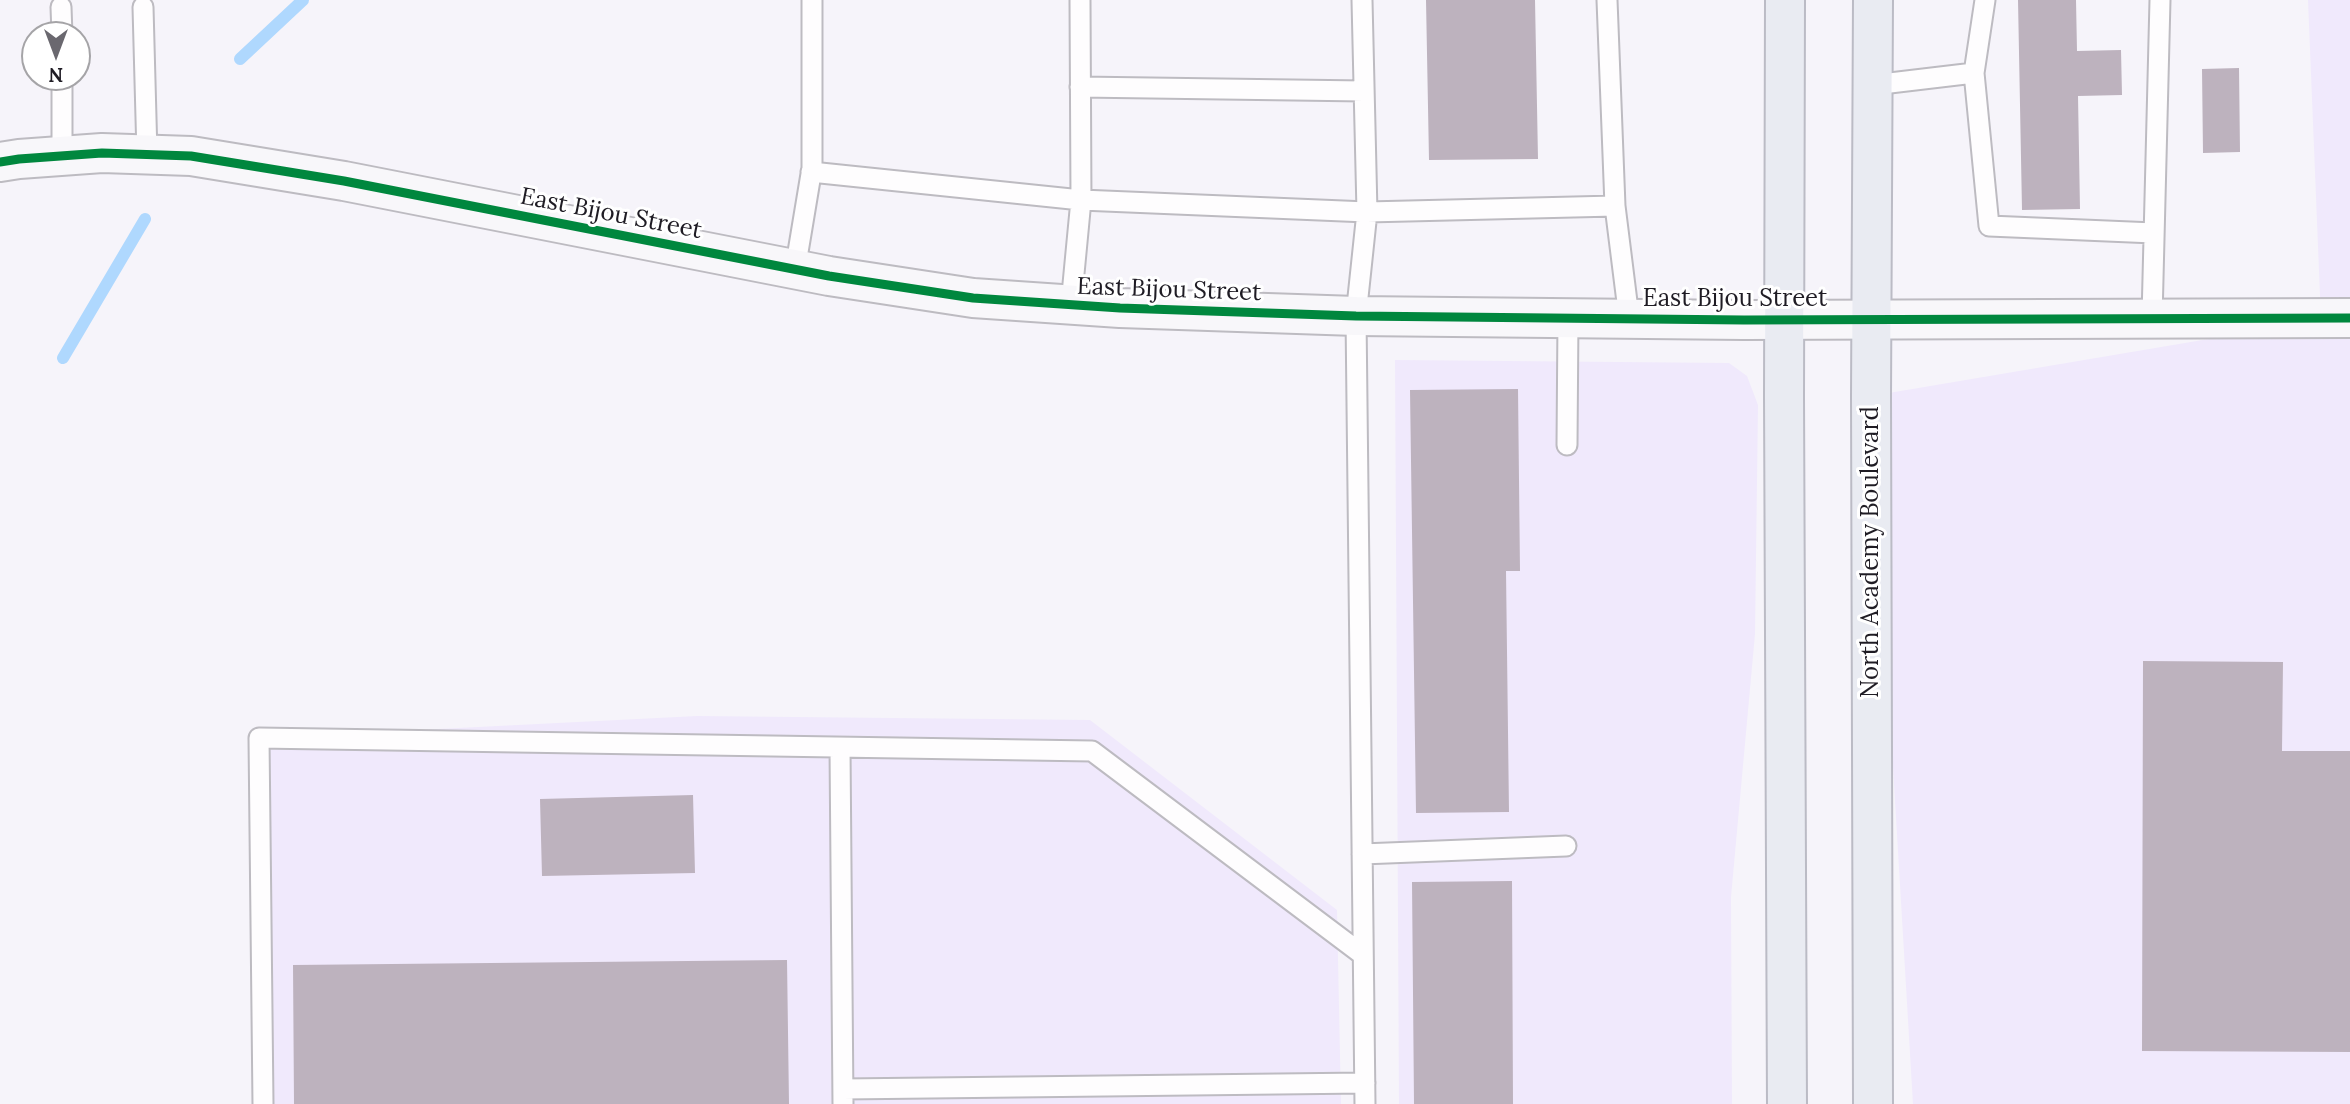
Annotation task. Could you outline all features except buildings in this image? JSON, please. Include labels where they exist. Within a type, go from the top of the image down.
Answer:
[{"type":"highway","points":[[1785,0],[1787,1104]]},
{"type":"highway","name":"North Academy Boulevard","points":[[1873,0],[1873,1104]]},
{"type":"street","name":"East Bijou Street","points":[[0,162],[102,153],[191,156],[344,181],[795,270],[973,298],[1071,305],[1356,316],[1744,320],[2350,318]]},
{"type":"lane","points":[[795,270],[811,172],[812,0]]},
{"type":"lane","points":[[1071,305],[1081,201],[1080,0]]},
{"type":"lane","points":[[1362,0],[1367,212],[1356,316],[1365,1104]]},
{"type":"lane","points":[[1607,0],[1615,206],[1629,318]]},
{"type":"lane","points":[[1985,0],[1975,74],[1989,226],[2154,233]]},
{"type":"lane","points":[[2152,318],[2160,0]]},
{"type":"lane","points":[[61,7],[62,21]]},
{"type":"lane","points":[[143,7],[147,155]]},
{"type":"lane","points":[[1873,85],[1975,74]]},
{"type":"lane","points":[[1080,87],[1364,91]]},
{"type":"lane","points":[[62,91],[62,156]]},
{"type":"lane","points":[[811,172],[1081,201],[1367,212],[1615,206]]},
{"type":"lane","points":[[1567,445],[1568,318]]},
{"type":"lane","points":[[263,1104],[259,738],[1092,751],[1363,955]]},
{"type":"lane","points":[[840,748],[843,1097],[1365,1083]]},
{"type":"lane","points":[[1362,854],[1566,846]]},
{"type":"shaded area","points":[[2308,0],[2350,0],[2350,1104],[1913,1104],[1871,396],[2321,320]]},
{"type":"shaded area","points":[[1395,360],[1729,363],[1747,376],[1758,405],[1755,634],[1731,897],[1732,1104],[1399,1104]]},
{"type":"shaded area","points":[[697,716],[1090,720],[1337,910],[1341,1104],[253,1104],[259,738]]},
{"type":"waterway","points":[[240,59],[303,0]]},
{"type":"waterway","points":[[63,358],[145,219]]},
{"type":"cycle path","points":[[0,162],[102,153],[191,156],[344,181],[829,276],[973,298],[1120,308],[1356,316],[1744,320],[2350,318]]}]
